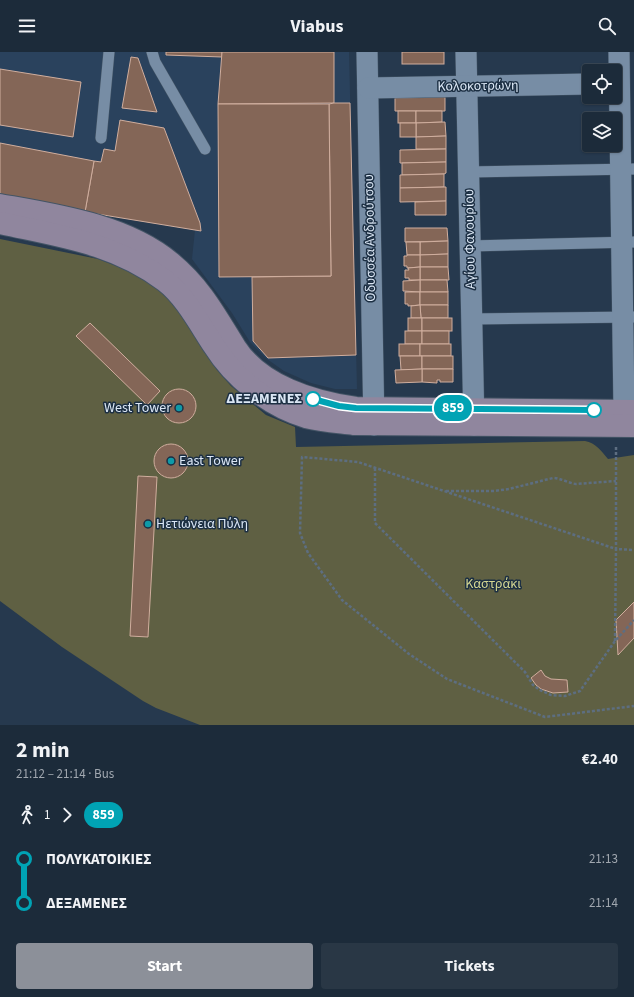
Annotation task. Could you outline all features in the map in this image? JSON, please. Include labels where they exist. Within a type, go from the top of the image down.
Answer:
[{"type":"street","name":"Οδυσσέα Ανδρούτσου","points":[[367,52],[374,416]]},
{"type":"street","name":"Αγίου Φανουρίου","points":[[466,52],[473,417]]},
{"type":"street","points":[[0,223],[92,244],[105,248],[142,266],[166,282],[189,306],[220,355],[245,382],[285,409],[307,417],[336,422],[374,416],[627,420],[627,170],[623,83],[619,52]]},
{"type":"street","name":"Κολοκοτρώνη","points":[[368,88],[582,84]]},
{"type":"street","points":[[0,205],[88,223],[117,232],[142,243],[170,262],[190,279],[215,314],[235,347],[256,369],[293,392],[317,400],[356,408],[374,416]]},
{"type":"lane","points":[[101,138],[109,52]]},
{"type":"lane","points":[[152,52],[155,62],[205,149]]},
{"type":"lane","points":[[468,172],[627,170]]},
{"type":"lane","points":[[470,246],[628,242]]},
{"type":"lane","points":[[471,319],[628,317]]},
{"type":"path","points":[[615,641],[616,481],[627,420]]},
{"type":"path","points":[[634,550],[616,549],[358,462],[302,457],[300,533],[308,553],[342,600],[409,654],[447,679],[545,716],[634,706]]},
{"type":"path","points":[[375,468],[376,523],[525,672],[533,685],[540,690],[551,695],[565,696],[580,690],[615,641],[634,620]]},
{"type":"path","points":[[443,491],[494,491],[509,489],[553,478],[559,478],[576,484],[616,481]]},
{"type":"shaded area","points":[[0,52],[349,52],[357,389],[335,389],[311,383],[284,371],[267,359],[250,342],[232,313],[192,259],[195,230],[85,212],[0,194]]},
{"type":"green space","name":"Καστράκι","points":[[0,239],[98,259],[132,272],[162,292],[173,303],[217,370],[231,386],[266,415],[295,427],[296,447],[585,441],[595,445],[608,459],[634,455],[634,725],[200,725],[156,708],[143,701],[62,647],[0,601]]},
{"type":"building","points":[[166,52],[222,52],[222,57],[166,55]]},
{"type":"building","points":[[222,52],[334,52],[334,103],[218,104]]},
{"type":"building","points":[[402,52],[444,52],[444,64],[402,64]]},
{"type":"building","points":[[131,57],[138,58],[157,112],[122,108]]},
{"type":"building","points":[[0,69],[81,82],[73,137],[0,125]]},
{"type":"building","points":[[445,97],[445,111],[395,111],[395,98]]},
{"type":"building","points":[[350,103],[356,355],[268,358],[253,341],[252,277],[331,276],[329,104]]},
{"type":"building","points":[[218,104],[329,104],[331,276],[219,277]]},
{"type":"building","points":[[398,111],[416,111],[416,123],[398,123]]},
{"type":"building","points":[[416,111],[442,111],[442,122],[416,123]]},
{"type":"building","points":[[120,120],[164,128],[200,223],[201,231],[85,212],[94,161],[101,162],[104,149],[115,151]]},
{"type":"building","points":[[445,122],[446,136],[416,137],[416,123]]},
{"type":"building","points":[[400,123],[416,123],[416,137],[400,137]]},
{"type":"building","points":[[446,136],[446,149],[416,149],[416,137]]},
{"type":"building","points":[[0,143],[94,161],[85,212],[0,194]]},
{"type":"building","points":[[446,149],[446,162],[400,163],[400,150]]},
{"type":"building","points":[[446,162],[446,173],[444,174],[402,175],[402,163]]},
{"type":"building","points":[[444,174],[444,187],[400,188],[400,175]]},
{"type":"building","points":[[446,187],[446,201],[400,202],[400,188]]},
{"type":"building","points":[[446,201],[446,215],[415,215],[415,202]]},
{"type":"building","points":[[405,228],[447,228],[448,241],[405,242]]},
{"type":"building","points":[[448,241],[448,254],[420,255],[420,242]]},
{"type":"building","points":[[406,242],[420,242],[420,255],[407,255]]},
{"type":"building","points":[[448,254],[448,267],[420,267],[420,255]]},
{"type":"building","points":[[420,255],[420,267],[407,268],[407,266],[404,266],[404,256]]},
{"type":"building","points":[[420,267],[448,267],[449,280],[420,280]]},
{"type":"building","points":[[420,267],[420,280],[409,280],[409,278],[405,278],[405,270],[409,270],[408,268]]},
{"type":"building","points":[[420,280],[447,280],[448,292],[420,292]]},
{"type":"building","points":[[420,280],[420,292],[403,291],[403,281]]},
{"type":"building","points":[[405,292],[420,292],[420,305],[408,306],[408,304],[405,304]]},
{"type":"building","points":[[420,292],[448,292],[448,305],[420,305]]},
{"type":"building","points":[[420,305],[448,305],[448,318],[421,318]]},
{"type":"building","points":[[420,305],[421,318],[411,318],[411,306]]},
{"type":"building","points":[[408,318],[422,318],[422,331],[408,331]]},
{"type":"building","points":[[422,318],[452,318],[452,331],[422,331]]},
{"type":"building","points":[[90,323],[160,391],[147,405],[76,336]]},
{"type":"building","points":[[405,331],[422,331],[422,344],[405,344]]},
{"type":"building","points":[[422,331],[449,331],[449,344],[422,344]]},
{"type":"building","points":[[399,344],[420,344],[420,356],[399,356]]},
{"type":"building","points":[[420,344],[451,344],[451,356],[420,356]]},
{"type":"building","points":[[400,356],[422,356],[422,369],[401,370]]},
{"type":"building","points":[[422,356],[453,356],[453,369],[422,369]]},
{"type":"building","points":[[422,369],[453,369],[453,382],[440,382],[440,380],[437,380],[437,383],[422,382]]},
{"type":"building","points":[[422,369],[422,382],[396,383],[395,370]]},
{"type":"building","name":"West Tower","points":[[176,389],[182,389],[186,390],[193,396],[196,406],[195,413],[189,420],[182,423],[176,423],[172,422],[165,416],[162,409],[162,403],[163,399],[169,392]]},
{"type":"building","name":"East Tower","points":[[168,444],[174,444],[178,445],[185,451],[188,461],[187,468],[181,475],[174,478],[168,478],[164,477],[157,471],[154,464],[154,458],[155,454],[161,447]]},
{"type":"building","points":[[138,476],[157,477],[148,637],[130,636]]},
{"type":"building","points":[[634,602],[634,638],[618,655],[616,620]]},
{"type":"building","points":[[541,670],[545,676],[551,679],[567,680],[568,692],[553,693],[541,689],[536,685],[531,678]]},
{"type":"bus line","name":"859","points":[[313,399],[339,406],[356,408],[594,410]]},
{"type":"place","name":"ΔΕΞΑΜΕΝΕΣ","points":[[313,399]]},
{"type":"place","name":"West Tower","points":[[179,408]]},
{"type":"place","name":"East Tower","points":[[171,461]]},
{"type":"place","name":"Ηετιώνεια Πύλη","points":[[148,524]]}]
